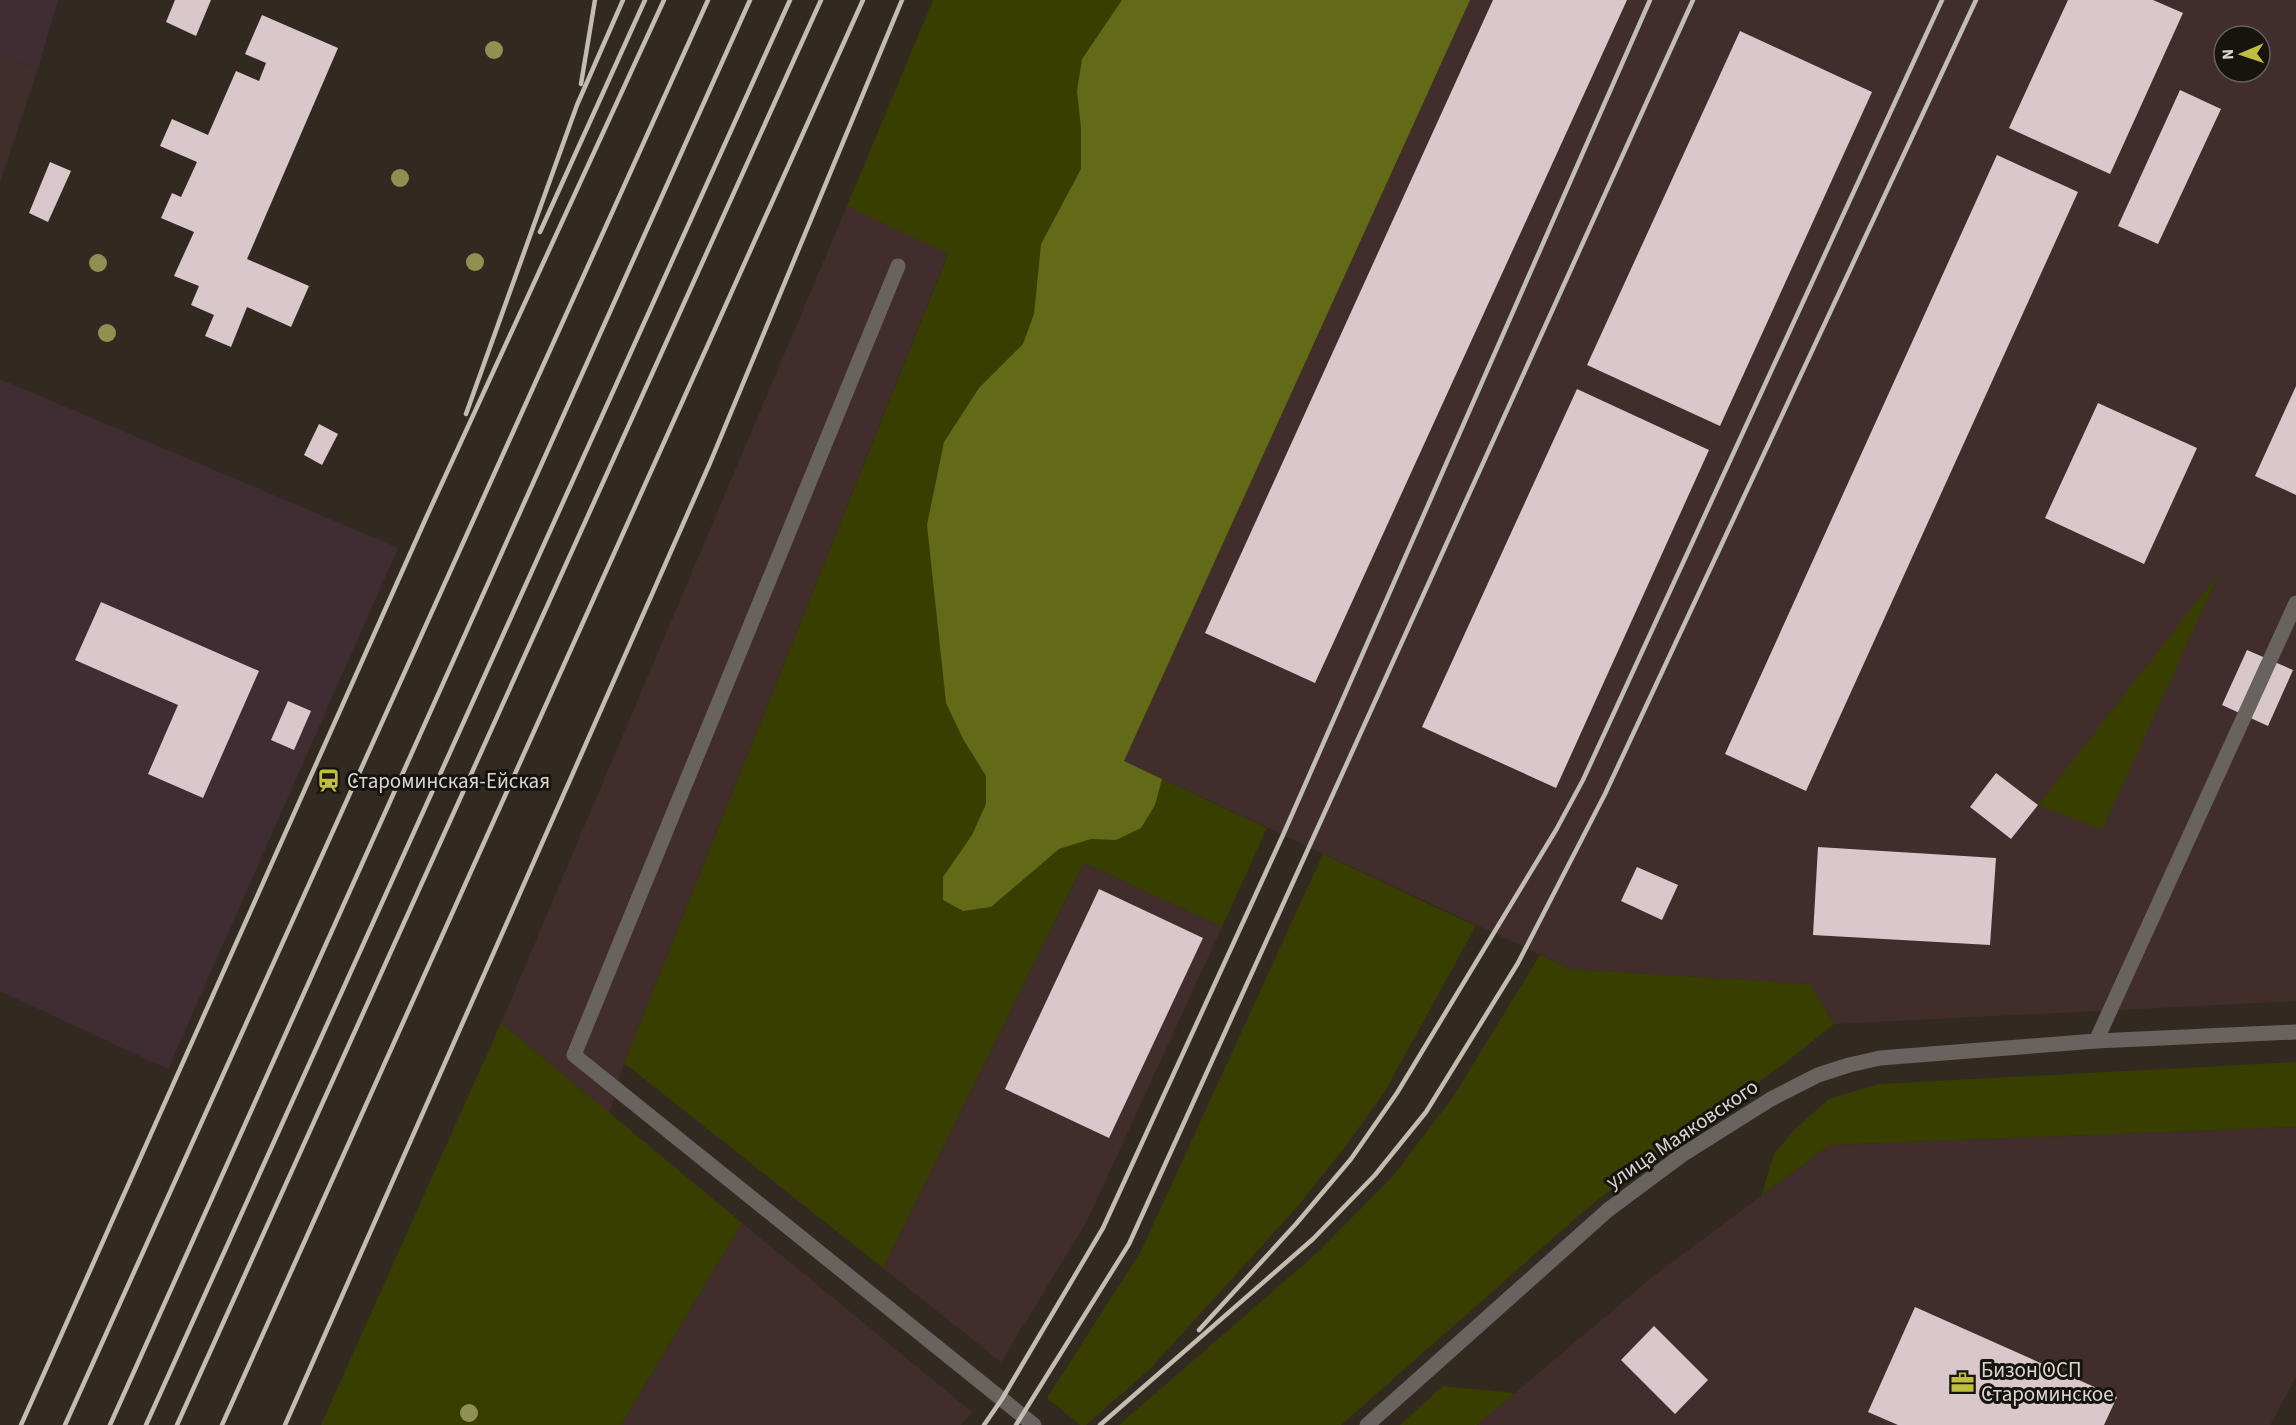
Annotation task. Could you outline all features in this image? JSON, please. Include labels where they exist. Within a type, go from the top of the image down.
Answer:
[{"type":"street","points":[[898,267],[574,1055],[1034,1425]]},
{"type":"street","points":[[2096,1041],[2296,603]]},
{"type":"street","name":"улица Маяковского","points":[[1367,1425],[1619,1201],[1682,1155],[1771,1099],[1818,1075],[1880,1058],[2096,1041],[2296,1032]]},
{"type":"shaded area","points":[[0,0],[58,0],[38,68],[0,57]]},
{"type":"shaded area","points":[[1470,0],[2296,0],[2296,1001],[1834,1024],[1809,984],[1571,969],[1124,761]]},
{"type":"shaded area","points":[[0,57],[38,68],[0,182]]},
{"type":"shaded area","points":[[847,206],[948,253],[624,1063],[609,1113],[501,1023]]},
{"type":"shaded area","points":[[0,379],[398,548],[168,1069],[0,991]]},
{"type":"shaded area","points":[[1084,863],[1222,927],[1087,1221],[1001,1362],[883,1268]]},
{"type":"shaded area","points":[[2296,1127],[2296,1377],[2270,1425],[1477,1425],[1656,1274],[1830,1145]]},
{"type":"shaded area","points":[[742,1223],[972,1412],[961,1425],[621,1425]]},
{"type":"green space","points":[[933,0],[1470,0],[1124,761],[1267,828],[1222,927],[1084,863],[883,1268],[624,1063],[948,254],[847,206]]},
{"type":"green space","points":[[1122,0],[1470,0],[1124,761],[1162,779],[1155,805],[1141,828],[1116,840],[1091,839],[1059,849],[991,907],[963,911],[943,900],[943,877],[972,835],[986,804],[986,776],[963,739],[946,703],[927,525],[944,442],[979,388],[1023,344],[1034,314],[1041,244],[1081,169],[1081,128],[1077,91],[1082,59]]},
{"type":"green space","points":[[2220,572],[2102,830],[2038,805]]},
{"type":"green space","points":[[1323,854],[1476,926],[1385,1091],[1345,1147],[1298,1206],[1150,1369],[1086,1425],[1080,1425],[1047,1398],[1141,1251]]},
{"type":"green space","points":[[1540,955],[1571,969],[1810,984],[1834,1024],[1785,1063],[1592,1204],[1341,1425],[1119,1425],[1318,1252],[1393,1176],[1453,1097]]},
{"type":"green space","points":[[501,1023],[742,1223],[621,1425],[321,1425]]},
{"type":"green space","points":[[2296,1062],[2296,1127],[1830,1145],[1761,1196],[1774,1154],[1797,1127],[1829,1099],[1878,1084]]},
{"type":"green space","points":[[1443,1386],[1515,1393],[1477,1425],[1400,1425]]},
{"type":"building","points":[[175,0],[211,0],[196,36],[166,22]]},
{"type":"building","points":[[1493,0],[1627,0],[1315,683],[1205,633]]},
{"type":"building","points":[[2068,0],[2153,0],[2183,13],[2110,174],[2009,128]]},
{"type":"building","points":[[262,15],[338,48],[247,259],[309,286],[291,327],[247,307],[231,347],[205,336],[214,315],[191,305],[199,286],[174,276],[194,232],[161,218],[172,193],[181,197],[197,162],[160,146],[172,119],[208,135],[236,71],[259,81],[266,63],[245,54]]},
{"type":"building","points":[[1740,31],[1872,92],[1720,426],[1587,365]]},
{"type":"building","points":[[2180,90],[2221,109],[2158,244],[2118,226]]},
{"type":"building","points":[[1997,155],[2078,192],[1806,791],[1725,754]]},
{"type":"building","points":[[50,162],[71,171],[48,222],[29,213]]},
{"type":"building","points":[[2296,386],[2296,495],[2255,476]]},
{"type":"building","points":[[1577,389],[1709,450],[1556,788],[1422,727]]},
{"type":"building","points":[[2098,403],[2197,448],[2144,564],[2045,518]]},
{"type":"building","points":[[319,424],[338,434],[322,465],[304,455]]},
{"type":"building","points":[[101,602],[259,671],[203,798],[148,774],[178,705],[75,660]]},
{"type":"building","points":[[2247,650],[2293,670],[2268,726],[2222,705]]},
{"type":"building","points":[[288,701],[311,711],[294,750],[271,740]]},
{"type":"building","points":[[1996,773],[2038,805],[2011,839],[1970,807]]},
{"type":"building","points":[[1818,847],[1996,858],[1990,945],[1813,935]]},
{"type":"building","points":[[1637,867],[1678,885],[1662,920],[1621,901]]},
{"type":"building","points":[[1099,889],[1203,938],[1109,1138],[1005,1089]]},
{"type":"building","points":[[1915,1307],[2117,1397],[2104,1425],[1898,1425],[1868,1412]]},
{"type":"building","points":[[1654,1326],[1708,1380],[1675,1414],[1621,1360]]},
{"type":"railway","points":[[581,84],[595,0]]},
{"type":"railway","points":[[466,414],[577,105],[623,0]]},
{"type":"railway","points":[[540,232],[645,0]]},
{"type":"railway","points":[[21,1425],[426,518],[664,0]]},
{"type":"railway","points":[[65,1425],[708,0]]},
{"type":"railway","points":[[110,1425],[750,0]]},
{"type":"railway","points":[[146,1425],[790,0]]},
{"type":"railway","points":[[177,1425],[821,0]]},
{"type":"railway","points":[[222,1425],[863,0]]},
{"type":"railway","points":[[285,1425],[710,463],[902,0]]},
{"type":"railway","points":[[984,1425],[1002,1399],[1103,1228],[1283,835],[1650,0]]},
{"type":"railway","points":[[1016,1425],[1129,1244],[1693,0]]},
{"type":"railway","points":[[1199,1330],[1296,1224],[1351,1159],[1397,1093],[1556,830],[1583,780],[1942,0]]},
{"type":"railway","points":[[1100,1425],[1313,1239],[1375,1175],[1426,1112],[1518,963],[1605,794],[1976,0]]},
{"type":"place","name":"Староминская-Ейская","points":[[329,781]]},
{"type":"place","name":"Бизон ОСП Староминское","points":[[1963,1382]]}]
